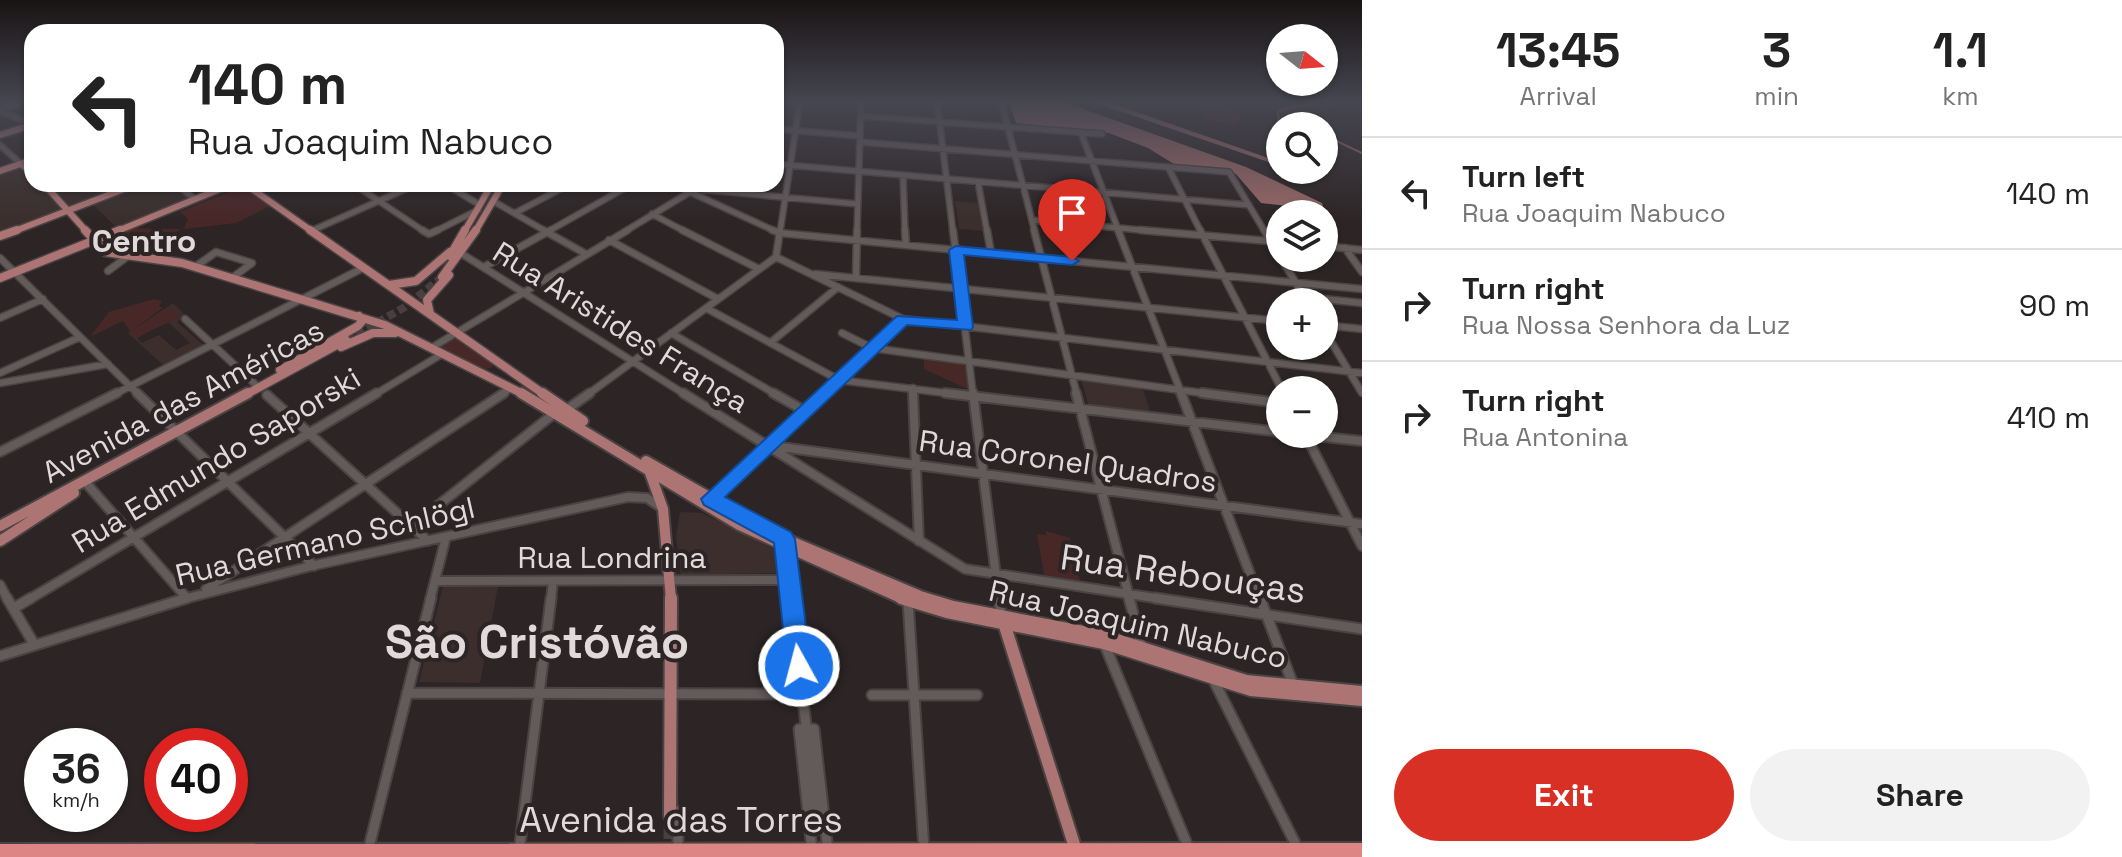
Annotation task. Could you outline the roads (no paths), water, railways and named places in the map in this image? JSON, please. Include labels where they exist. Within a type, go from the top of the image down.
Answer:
[{"type":"highway","name":"Avenida das Torres","points":[[0,852],[1077,854],[1362,851]]},
{"type":"main road","points":[[0,171],[24,163]]},
{"type":"main road","name":"Rua Joaquim Nabuco","points":[[50,192],[105,252],[165,259],[195,267],[359,316],[404,335],[561,411],[785,543],[908,601],[936,610],[1104,636],[1231,678],[1294,688],[1362,692]]},
{"type":"main road","points":[[0,236],[116,192]]},
{"type":"main road","points":[[0,278],[212,192]]},
{"type":"main road","points":[[256,192],[561,411]]},
{"type":"main road","points":[[439,276],[458,253],[488,192]]},
{"type":"main road","points":[[432,317],[426,307],[427,300],[498,192]]},
{"type":"main road","points":[[386,285],[403,286],[422,278],[458,253]]},
{"type":"main road","points":[[272,378],[358,326],[363,320],[359,316]]},
{"type":"main road","points":[[272,378],[366,335],[382,332],[404,335]]},
{"type":"main road","name":"Avenida das Américas","points":[[0,520],[343,339]]},
{"type":"main road","points":[[479,372],[491,371],[496,366],[495,361]]},
{"type":"main road","points":[[496,381],[496,372],[508,370]]},
{"type":"main road","name":"Avenida das Américas","points":[[0,526],[126,459],[255,384],[272,378]]},
{"type":"main road","name":"Rua Joaquim Nabuco","points":[[561,411],[732,521],[921,597],[1104,643],[1266,693],[1362,700]]},
{"type":"main road","points":[[0,541],[126,459]]},
{"type":"main road","points":[[649,470],[663,509],[671,581],[670,694],[674,814]]},
{"type":"main road","points":[[663,509],[669,496],[681,490],[697,491]]},
{"type":"main road","points":[[1003,620],[1077,854]]},
{"type":"street","points":[[412,526],[561,411],[776,257],[794,141]]},
{"type":"street","points":[[856,278],[860,141]]},
{"type":"street","points":[[877,141],[1229,172],[1266,234]]},
{"type":"street","points":[[942,141],[1003,620]]},
{"type":"street","points":[[1011,141],[1142,647]]},
{"type":"street","points":[[1084,141],[1294,688]]},
{"type":"street","points":[[0,145],[21,164]]},
{"type":"street","points":[[784,165],[1249,205]]},
{"type":"street","points":[[1168,167],[1275,376]]},
{"type":"street","points":[[903,175],[906,245]]},
{"type":"street","points":[[978,182],[991,253]]},
{"type":"street","points":[[186,192],[195,199]]},
{"type":"street","points":[[366,192],[429,234],[479,208],[456,192]]},
{"type":"street","points":[[311,231],[399,192]]},
{"type":"street","points":[[515,213],[555,192]]},
{"type":"street","points":[[484,267],[618,192]]},
{"type":"street","points":[[431,348],[689,192]]},
{"type":"street","points":[[696,192],[780,233],[1362,289]]},
{"type":"street","points":[[719,192],[858,204]]},
{"type":"street","points":[[493,201],[586,254]]},
{"type":"street","points":[[652,214],[759,269]]},
{"type":"street","points":[[1032,220],[1266,241]]},
{"type":"street","points":[[609,240],[718,299]]},
{"type":"street","points":[[1338,247],[1362,250]]},
{"type":"street","points":[[1345,248],[1360,268]]},
{"type":"street","points":[[195,267],[216,252],[252,263],[232,278]]},
{"type":"street","name":"Rua Aristides França","points":[[458,253],[957,565],[996,575]]},
{"type":"street","points":[[108,271],[128,256]]},
{"type":"street","points":[[776,257],[903,319],[1362,373]]},
{"type":"street","points":[[0,258],[314,566]]},
{"type":"street","points":[[0,452],[363,268]]},
{"type":"street","points":[[1289,272],[1299,288]]},
{"type":"street","points":[[809,273],[1266,319]]},
{"type":"street","points":[[770,343],[838,287]]},
{"type":"street","points":[[0,318],[43,299]]},
{"type":"street","points":[[1338,302],[1362,303]]},
{"type":"street","points":[[706,308],[839,380],[1266,430]]},
{"type":"street","points":[[185,319],[255,384]]},
{"type":"street","points":[[711,499],[903,319]]},
{"type":"street","points":[[1338,328],[1362,329]]},
{"type":"street","points":[[671,333],[805,411]]},
{"type":"street","points":[[842,333],[872,348],[1266,401]]},
{"type":"street","points":[[0,373],[80,337]]},
{"type":"street","points":[[1338,352],[1362,393]]},
{"type":"street","name":"Rua Edmundo Saporski","points":[[14,608],[442,354]]},
{"type":"street","points":[[0,383],[108,364]]},
{"type":"street","points":[[200,592],[511,388]]},
{"type":"street","points":[[913,388],[919,541]]},
{"type":"street","points":[[267,395],[428,541]]},
{"type":"street","points":[[1338,438],[1362,441]]},
{"type":"street","name":"Rua Coronel Quadros","points":[[768,446],[1362,524]]},
{"type":"street","points":[[1310,448],[1362,546]]},
{"type":"street","points":[[87,484],[185,596]]},
{"type":"street","name":"Rua Germano Schlögl","points":[[0,656],[185,596],[314,566],[628,497],[647,498],[663,509]]},
{"type":"street","points":[[368,853],[446,537]]},
{"type":"street","points":[[785,543],[818,827]]},
{"type":"street","name":"Rua Rebouças","points":[[996,575],[1362,629]]},
{"type":"street","name":"Rua Londrina","points":[[435,581],[789,580]]},
{"type":"street","points":[[519,853],[553,581]]},
{"type":"street","points":[[0,585],[34,644]]},
{"type":"street","points":[[908,601],[924,852]]},
{"type":"street","points":[[1104,643],[1190,851]]},
{"type":"street","points":[[1213,679],[1299,851]]},
{"type":"street","points":[[407,693],[802,694]]},
{"type":"street","points":[[872,695],[977,695]]},
{"type":"street","points":[[807,729],[814,729],[820,852]]},
{"type":"street","points":[[674,814],[678,852]]},
{"type":"waterway","points":[[1338,142],[1362,153]]},
{"type":"tunnel","points":[[346,340],[405,307],[442,277]]},
{"type":"tunnel","points":[[669,857],[670,816]]},
{"type":"tunnel","points":[[818,827],[821,857]]},
{"type":"district","name":"Centro","points":[[144,241]]},
{"type":"district","name":"São Cristóvão","points":[[537,642]]}]
